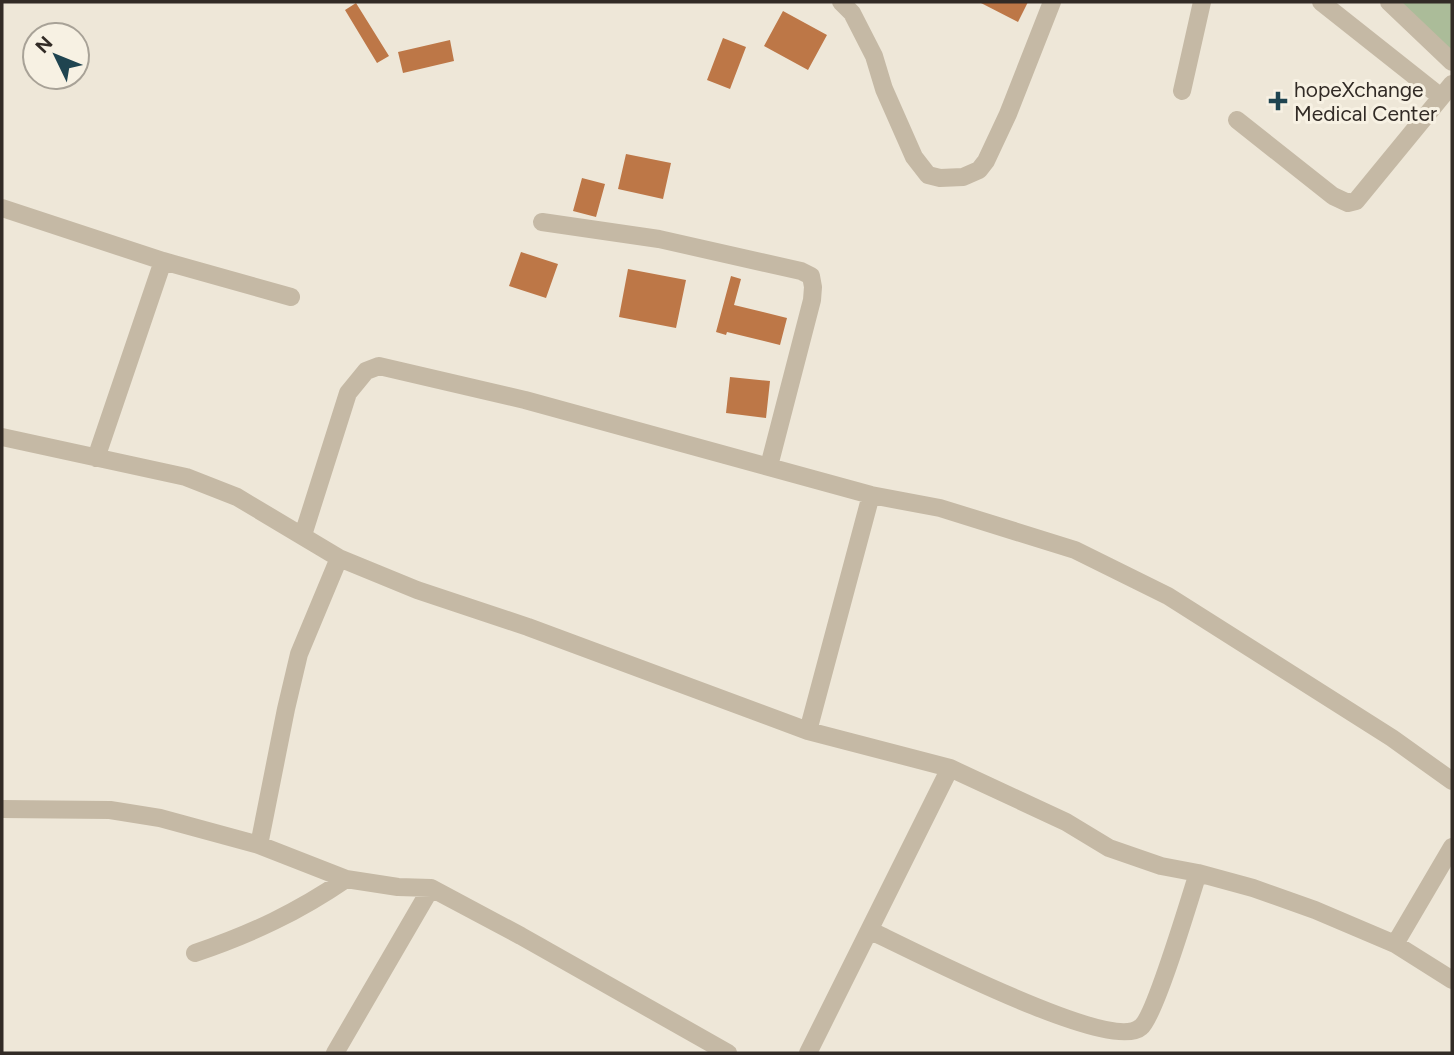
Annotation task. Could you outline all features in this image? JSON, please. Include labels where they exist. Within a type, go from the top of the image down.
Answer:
[{"type":"street","points":[[841,2],[852,13],[874,56],[900,129],[915,157],[928,175],[940,178],[962,177],[979,170],[986,162],[1052,2]]},
{"type":"street","points":[[1182,91],[1202,2]]},
{"type":"street","points":[[1237,120],[1333,196],[1348,203],[1356,201],[1447,90],[1321,2]]},
{"type":"street","points":[[1389,2],[1452,62]]},
{"type":"street","points":[[2,208],[163,261],[291,297]]},
{"type":"street","points":[[542,222],[659,239],[802,271],[811,276],[812,300],[769,466]]},
{"type":"street","points":[[96,458],[163,261]]},
{"type":"street","points":[[303,536],[348,393],[366,371],[379,366],[525,400],[872,495],[940,508],[1074,550],[1179,603],[1392,738],[1452,780]]},
{"type":"street","points":[[2,437],[186,477],[237,497],[339,558],[417,590],[528,627],[808,731],[950,768],[1066,822],[1109,848],[1161,866],[1253,888],[1315,910],[1395,944],[1452,980]]},
{"type":"street","points":[[808,731],[872,495]]},
{"type":"street","points":[[260,845],[299,654],[339,558]]},
{"type":"street","points":[[808,1053],[950,768]]},
{"type":"street","points":[[2,809],[110,810],[160,818],[260,845],[346,878],[398,887],[431,888],[727,1053]]},
{"type":"street","points":[[1395,944],[1452,847]]},
{"type":"street","points":[[871,930],[1034,1007],[1101,1028],[1131,1033],[1143,1026],[1155,1000],[1198,873]]},
{"type":"street","points":[[195,953],[299,910],[346,878]]},
{"type":"street","points":[[335,1053],[431,888]]},
{"type":"green space","points":[[1391,2],[1452,2],[1452,56]]},
{"type":"building","points":[[979,2],[1028,2],[1018,22]]},
{"type":"building","points":[[356,3],[389,56],[377,63],[345,10]]},
{"type":"building","points":[[783,11],[827,35],[808,70],[764,46]]},
{"type":"building","points":[[723,38],[746,47],[730,89],[707,80]]},
{"type":"building","points":[[450,40],[454,61],[403,73],[398,52]]},
{"type":"building","points":[[626,154],[671,163],[663,199],[618,189]]},
{"type":"building","points":[[582,178],[605,184],[596,217],[573,211]]},
{"type":"building","points":[[521,252],[558,264],[546,298],[509,286]]},
{"type":"building","points":[[628,269],[686,280],[676,328],[619,317]]},
{"type":"building","points":[[731,276],[741,279],[734,305],[787,318],[780,345],[727,332],[726,335],[716,332]]},
{"type":"building","points":[[730,377],[770,381],[766,418],[726,413]]},
{"type":"place","name":"hopeXchange Medical Center","points":[[1278,101]]}]
